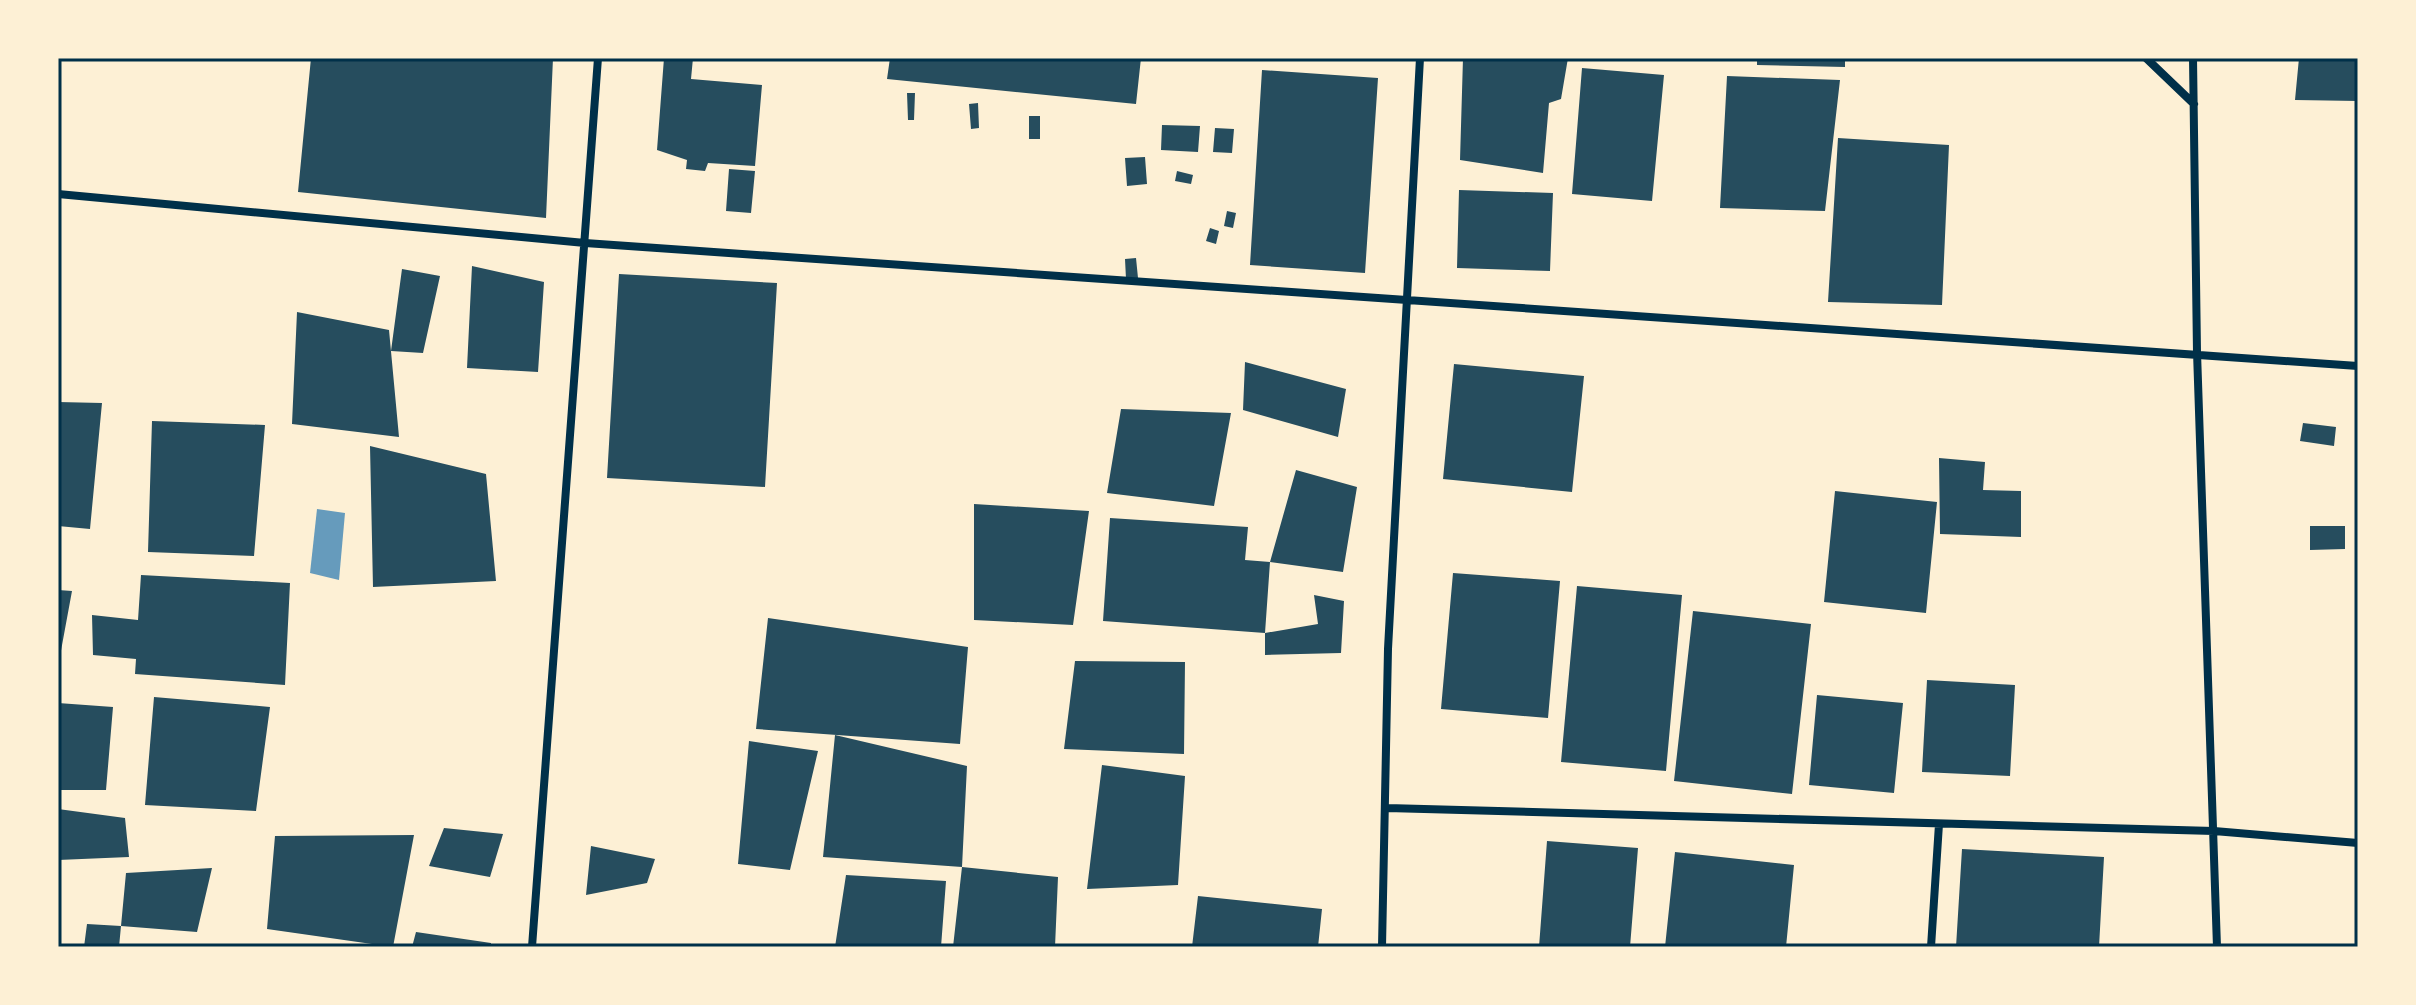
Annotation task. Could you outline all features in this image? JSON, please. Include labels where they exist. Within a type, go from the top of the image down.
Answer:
[{"type":"street","points":[[532,947],[598,58]]},
{"type":"street","points":[[1382,947],[1388,649],[1420,58]]},
{"type":"street","points":[[2146,58],[2194,104]]},
{"type":"street","points":[[2193,58],[2197,352],[2217,947]]},
{"type":"street","points":[[58,194],[585,243],[1406,301],[2197,352],[2358,366]]},
{"type":"street","points":[[1387,808],[2214,831],[2358,843]]},
{"type":"street","points":[[1931,947],[1939,824]]},
{"type":"water","points":[[317,509],[345,513],[339,580],[310,573]]},
{"type":"building","points":[[311,58],[553,58],[546,218],[298,192]]},
{"type":"building","points":[[664,58],[693,58],[691,79],[762,85],[755,166],[708,163],[705,171],[686,169],[687,160],[657,150]]},
{"type":"building","points":[[890,58],[1141,58],[1136,104],[887,79]]},
{"type":"building","points":[[1463,58],[1568,58],[1561,99],[1549,103],[1543,173],[1460,160]]},
{"type":"building","points":[[1757,58],[1845,58],[1845,67],[1757,65]]},
{"type":"building","points":[[2299,58],[2358,58],[2358,101],[2295,100]]},
{"type":"building","points":[[1582,68],[1664,75],[1652,201],[1572,194]]},
{"type":"building","points":[[1262,70],[1378,78],[1365,273],[1250,265]]},
{"type":"building","points":[[1727,76],[1840,80],[1825,211],[1720,208]]},
{"type":"building","points":[[907,93],[915,93],[914,120],[908,120]]},
{"type":"building","points":[[978,103],[979,128],[971,129],[969,104]]},
{"type":"building","points":[[1029,116],[1040,116],[1040,139],[1029,139]]},
{"type":"building","points":[[1162,125],[1200,126],[1198,152],[1161,150]]},
{"type":"building","points":[[1215,128],[1234,129],[1232,153],[1213,152]]},
{"type":"building","points":[[1838,138],[1949,145],[1942,305],[1828,302]]},
{"type":"building","points":[[1145,157],[1147,184],[1127,186],[1125,158]]},
{"type":"building","points":[[729,169],[755,171],[751,213],[726,211]]},
{"type":"building","points":[[1177,171],[1193,175],[1191,184],[1175,181]]},
{"type":"building","points":[[1459,190],[1553,193],[1550,271],[1457,268]]},
{"type":"building","points":[[1227,211],[1236,213],[1233,228],[1224,226]]},
{"type":"building","points":[[1210,228],[1219,231],[1216,244],[1206,241]]},
{"type":"building","points":[[1136,258],[1138,278],[1126,279],[1125,259]]},
{"type":"building","points":[[472,266],[544,282],[538,372],[467,368]]},
{"type":"building","points":[[402,269],[440,276],[423,353],[391,351]]},
{"type":"building","points":[[619,274],[777,283],[765,487],[607,478]]},
{"type":"building","points":[[297,312],[389,330],[399,437],[292,424]]},
{"type":"building","points":[[1245,362],[1346,389],[1338,437],[1243,410]]},
{"type":"building","points":[[1454,364],[1584,376],[1572,492],[1443,479]]},
{"type":"building","points":[[58,402],[102,403],[90,529],[58,526]]},
{"type":"building","points":[[1121,409],[1231,413],[1214,506],[1107,493]]},
{"type":"building","points":[[152,421],[265,425],[254,556],[148,552]]},
{"type":"building","points":[[2303,423],[2336,427],[2334,446],[2300,441]]},
{"type":"building","points":[[370,446],[486,474],[496,581],[373,587]]},
{"type":"building","points":[[1939,458],[1985,462],[1983,490],[2021,491],[2021,537],[1940,534]]},
{"type":"building","points":[[1296,470],[1357,487],[1343,572],[1270,562]]},
{"type":"building","points":[[1835,491],[1937,502],[1926,613],[1824,602]]},
{"type":"building","points":[[974,504],[1089,511],[1073,625],[974,620]]},
{"type":"building","points":[[1110,518],[1248,527],[1245,560],[1270,562],[1265,633],[1103,621]]},
{"type":"building","points":[[2310,526],[2345,526],[2345,549],[2310,550]]},
{"type":"building","points":[[1453,573],[1560,581],[1548,718],[1441,709]]},
{"type":"building","points":[[141,575],[290,583],[285,685],[135,674],[136,659],[93,655],[92,615],[138,620]]},
{"type":"building","points":[[1577,586],[1682,595],[1666,771],[1561,762]]},
{"type":"building","points":[[58,590],[72,591],[60,656],[58,656]]},
{"type":"building","points":[[1314,595],[1344,601],[1341,653],[1265,655],[1265,633],[1318,624]]},
{"type":"building","points":[[1693,611],[1811,624],[1792,794],[1674,781]]},
{"type":"building","points":[[768,618],[968,647],[960,744],[756,729]]},
{"type":"building","points":[[1075,661],[1185,662],[1184,754],[1064,749]]},
{"type":"building","points":[[1927,680],[2015,685],[2010,776],[1922,772]]},
{"type":"building","points":[[1817,695],[1903,703],[1894,793],[1809,785]]},
{"type":"building","points":[[154,697],[270,707],[256,811],[145,805]]},
{"type":"building","points":[[58,703],[113,707],[106,790],[58,790]]},
{"type":"building","points":[[835,735],[967,766],[962,867],[823,857]]},
{"type":"building","points":[[749,741],[818,751],[790,870],[738,864]]},
{"type":"building","points":[[1102,765],[1185,776],[1178,885],[1087,889]]},
{"type":"building","points":[[58,809],[125,818],[129,857],[58,860]]},
{"type":"building","points":[[444,828],[503,834],[490,877],[429,866]]},
{"type":"building","points":[[414,835],[393,947],[267,929],[275,836]]},
{"type":"building","points":[[1547,841],[1638,848],[1630,947],[1539,947]]},
{"type":"building","points":[[591,846],[655,859],[647,883],[586,895]]},
{"type":"building","points":[[1962,849],[2104,857],[2099,947],[1956,947]]},
{"type":"building","points":[[1675,852],[1794,865],[1786,947],[1665,947]]},
{"type":"building","points":[[962,867],[1058,877],[1055,947],[953,947]]},
{"type":"building","points":[[212,868],[197,932],[121,926],[126,873]]},
{"type":"building","points":[[846,875],[946,881],[941,947],[835,947]]},
{"type":"building","points":[[1198,896],[1322,909],[1318,947],[1192,947]]},
{"type":"building","points":[[87,924],[121,926],[119,947],[84,947]]},
{"type":"building","points":[[416,932],[491,943],[491,947],[412,947]]}]
